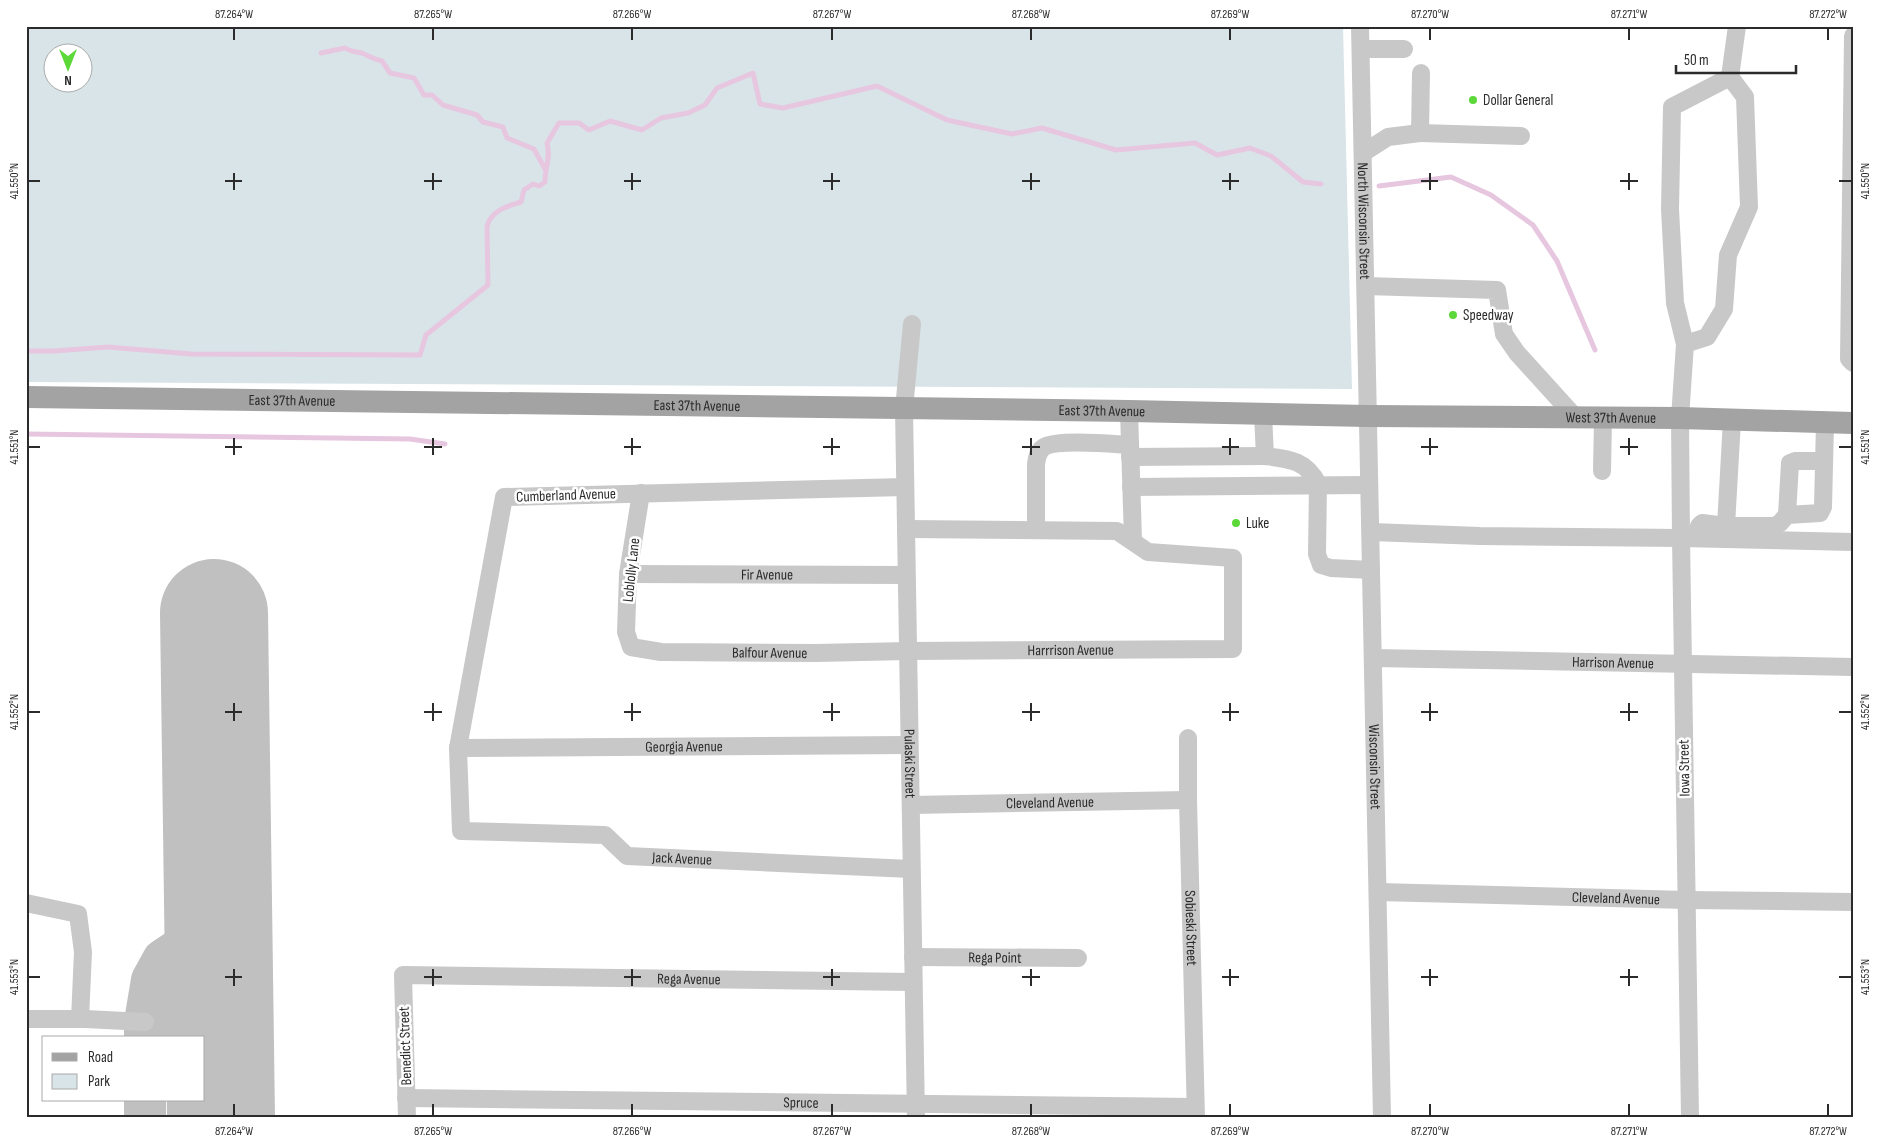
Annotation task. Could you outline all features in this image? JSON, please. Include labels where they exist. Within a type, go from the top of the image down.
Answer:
[{"type":"main road","name":"East 37th Avenue","points":[[26,397],[1129,411],[1368,416]]},
{"type":"main road","name":"West 37th Avenue","points":[[1368,416],[1680,418],[1853,423]]},
{"type":"street","name":"North Wisconsin Street","points":[[1360,26],[1368,416]]},
{"type":"street","points":[[1685,344],[1707,337],[1724,309],[1728,255],[1749,207],[1745,97],[1730,77],[1737,26]]},
{"type":"street","points":[[1853,36],[1852,245],[1849,359],[1853,363]]},
{"type":"street","points":[[1361,49],[1404,49]]},
{"type":"street","points":[[1420,133],[1421,73]]},
{"type":"street","name":"Iowa Street","points":[[1690,1118],[1682,664],[1689,538],[1680,418],[1685,344],[1675,303],[1671,228],[1672,106],[1730,77]]},
{"type":"street","points":[[1363,153],[1388,137],[1420,133],[1520,136]]},
{"type":"street","points":[[1366,286],[1497,290],[1504,334],[1517,353],[1576,418]]},
{"type":"street","name":"Pulaski Street","points":[[912,324],[904,409],[916,1111]]},
{"type":"street","points":[[1129,411],[1133,540]]},
{"type":"street","points":[[1263,414],[1265,456]]},
{"type":"street","name":"Wisconsin Street","points":[[1368,416],[1382,1118]]},
{"type":"street","points":[[1602,471],[1603,418]]},
{"type":"street","points":[[1726,526],[1732,420]]},
{"type":"street","points":[[1689,538],[1700,524],[1774,526],[1788,515],[1818,513],[1822,510],[1825,422]]},
{"type":"street","points":[[1036,530],[1036,464],[1037,456],[1042,448],[1056,444],[1130,451],[1284,458],[1302,464],[1313,474],[1318,484],[1317,554],[1321,565],[1331,568],[1371,570]]},
{"type":"street","points":[[1788,515],[1790,463],[1795,460],[1824,461]]},
{"type":"street","points":[[1131,486],[1370,485]]},
{"type":"street","name":"Cumberland Avenue","points":[[461,831],[458,748],[504,497],[905,487]]},
{"type":"street","name":"Loblolly Lane","points":[[631,647],[626,632],[628,574],[642,493]]},
{"type":"street","points":[[906,529],[1117,531],[1133,540]]},
{"type":"street","points":[[1371,532],[1480,536],[1853,542]]},
{"type":"street","name":"Harrrison Avenue","points":[[908,651],[1233,650],[1233,558],[1148,552],[1133,540]]},
{"type":"street","name":"Fir Avenue","points":[[628,574],[906,575]]},
{"type":"street","name":"Balfour Avenue","points":[[631,647],[661,652],[816,653],[908,651]]},
{"type":"street","name":"Harrison Avenue","points":[[1373,658],[1853,667]]},
{"type":"street","name":"Sobieski Street","points":[[1188,738],[1195,1113]]},
{"type":"street","name":"Georgia Avenue","points":[[458,748],[909,745]]},
{"type":"street","name":"Cleveland Avenue","points":[[911,805],[1188,800]]},
{"type":"street","name":"Jack Avenue","points":[[461,831],[605,835],[626,856],[911,869]]},
{"type":"street","name":"Cleveland Avenue","points":[[1378,892],[1853,902]]},
{"type":"street","points":[[26,903],[78,914],[83,952],[80,1019]]},
{"type":"street","name":"Rega Point","points":[[913,957],[1078,958]]},
{"type":"street","name":"Rega Avenue","points":[[403,975],[913,982]]},
{"type":"street","name":"Benedict Street","points":[[403,975],[407,1118]]},
{"type":"street","points":[[26,1019],[145,1022]]},
{"type":"street","name":"Spruce","points":[[406,1098],[916,1111],[1195,1113]]},
{"type":"green space","points":[[26,26],[1343,26],[1352,389],[26,382]]},
{"type":"waterway","points":[[321,53],[345,48],[382,61],[390,73],[414,78],[424,95],[432,95],[443,105],[477,115],[483,122],[503,127],[507,138],[534,149],[545,169]]},
{"type":"waterway","points":[[26,351],[108,347],[191,354],[420,355],[426,335],[488,285],[487,226],[489,221],[500,210],[521,202],[524,190],[533,184],[539,186],[545,182],[548,154],[547,143],[559,123],[579,123],[589,130],[610,121],[642,130],[661,118],[688,113],[705,105],[717,88],[753,73],[760,104],[783,108],[877,86],[947,120],[1012,134],[1042,128],[1116,150],[1195,143],[1217,155],[1250,148],[1271,156],[1303,182],[1321,184]]},
{"type":"waterway","points":[[1379,186],[1451,177],[1491,195],[1533,225],[1557,261],[1595,350]]},
{"type":"waterway","points":[[26,434],[410,439],[445,444]]},
{"type":"taxiway","points":[[145,1036],[145,1022],[152,980],[163,960],[184,946],[219,940]]},
{"type":"taxiway","points":[[145,1102],[145,1118]]},
{"type":"runway","points":[[214,613],[221,1118]]},
{"type":"place","name":"Dollar General","points":[[1473,100]]},
{"type":"place","name":"Speedway","points":[[1453,315]]},
{"type":"place","name":"Luke","points":[[1236,523]]}]
